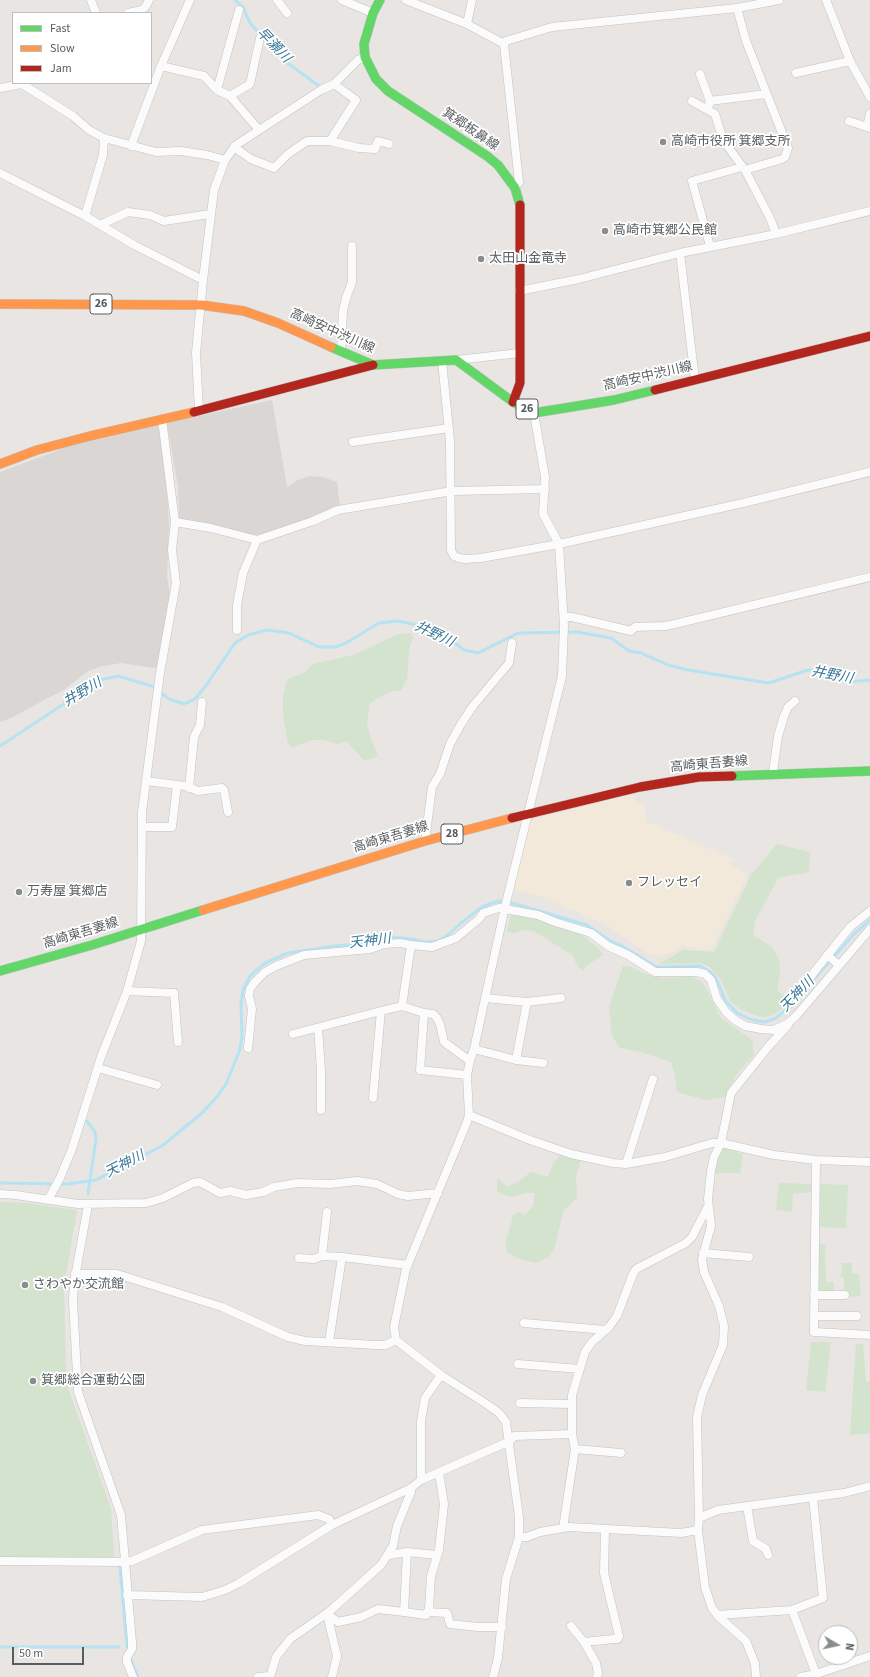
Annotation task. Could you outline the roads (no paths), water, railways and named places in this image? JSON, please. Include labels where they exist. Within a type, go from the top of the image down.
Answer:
[{"type":"main road","name":"箕郷板鼻線","points":[[380,0],[373,13],[364,44],[365,57],[376,79],[388,91],[487,156],[498,165],[515,188],[519,199],[521,212],[519,291],[520,383],[513,402]]},
{"type":"main road","name":"高崎安中渋川線","points":[[0,304],[201,305],[223,307],[261,316],[374,365],[456,360]]},
{"type":"main road","name":"高崎安中渋川線","points":[[534,413],[614,400],[870,336]]},
{"type":"main road","name":"26","points":[[456,360],[513,402],[534,413]]},
{"type":"main road","points":[[0,464],[37,450],[199,411],[374,365]]},
{"type":"main road","name":"高崎東吾妻線","points":[[0,971],[92,945],[142,928],[425,841],[528,813],[670,781],[699,777],[773,773],[870,771]]},
{"type":"street","points":[[91,0],[96,12]]},
{"type":"street","points":[[133,12],[142,10],[149,0]]},
{"type":"street","points":[[131,146],[157,71],[190,0]]},
{"type":"street","points":[[277,0],[287,13]]},
{"type":"street","points":[[342,0],[373,13]]},
{"type":"street","points":[[406,0],[467,24],[504,44]]},
{"type":"street","points":[[467,24],[472,0]]},
{"type":"street","points":[[504,44],[512,38],[552,27],[737,8],[780,0]]},
{"type":"street","points":[[826,0],[850,61],[870,97]]},
{"type":"street","points":[[710,246],[692,181],[782,159],[785,157],[788,148],[746,41],[737,8]]},
{"type":"street","points":[[218,90],[239,10]]},
{"type":"street","points":[[230,96],[250,84],[260,38]]},
{"type":"street","points":[[504,44],[519,182],[515,188]]},
{"type":"street","points":[[199,411],[196,369],[203,280],[214,190],[225,160],[234,148],[321,90],[334,84],[358,60],[365,57]]},
{"type":"street","points":[[796,73],[850,61]]},
{"type":"street","points":[[157,71],[204,76],[218,90],[230,96],[259,130]]},
{"type":"street","points":[[700,74],[709,105],[715,114],[723,140],[743,169],[770,218],[776,234]]},
{"type":"street","points":[[0,88],[18,84]]},
{"type":"street","points":[[24,84],[73,116],[89,130],[104,138],[156,152],[181,151],[207,155],[225,160]]},
{"type":"street","points":[[330,141],[356,100],[334,84]]},
{"type":"street","points":[[692,101],[709,105],[766,94]]},
{"type":"street","points":[[849,121],[869,127],[870,114]]},
{"type":"street","points":[[85,216],[103,155],[104,138]]},
{"type":"street","points":[[234,148],[251,159],[274,168],[288,154],[307,141],[330,141],[359,148],[375,149],[378,140],[389,144]]},
{"type":"street","points":[[0,173],[85,216],[134,245],[203,280]]},
{"type":"street","points":[[519,291],[579,279],[680,253],[776,234],[870,211]]},
{"type":"street","points":[[100,225],[128,212],[150,215],[164,221],[210,214]]},
{"type":"street","points":[[341,351],[343,311],[352,282],[352,246]]},
{"type":"street","points":[[680,253],[695,380]]},
{"type":"street","points":[[456,360],[520,353]]},
{"type":"street","points":[[442,361],[449,428],[452,491],[452,550],[454,556],[465,559],[480,558],[559,544],[743,503],[870,472]]},
{"type":"street","points":[[493,1677],[498,1658],[506,1579],[519,1537],[519,1517],[510,1441],[506,1422],[499,1413],[441,1375],[396,1340],[394,1327],[408,1265],[469,1115],[467,1075],[474,1050],[505,908],[562,676],[564,617],[559,544],[542,514],[545,489],[544,467],[534,413]]},
{"type":"street","points":[[48,1200],[60,1178],[81,1123],[98,1068],[127,991],[140,948],[142,928],[142,827],[146,781],[159,684],[176,592],[172,550],[175,522],[162,419]]},
{"type":"street","points":[[352,442],[449,428]]},
{"type":"street","points":[[175,522],[211,528],[258,540],[313,521],[338,510],[452,491],[545,489]]},
{"type":"street","points":[[237,630],[237,605],[243,573],[258,540]]},
{"type":"street","points":[[564,617],[572,617],[632,631],[635,627],[666,626],[870,577]]},
{"type":"street","points":[[425,841],[432,787],[440,774],[450,744],[473,706],[509,663],[512,643]]},
{"type":"street","points":[[773,773],[778,736],[784,716],[788,707],[795,701]]},
{"type":"street","points":[[190,788],[194,737],[200,725],[202,702]]},
{"type":"street","points":[[146,781],[177,784],[198,790],[222,788],[224,790],[228,812]]},
{"type":"street","points":[[142,827],[172,827],[177,784]]},
{"type":"street","points":[[248,1048],[252,1009],[249,996],[250,989],[265,972],[304,955],[370,949],[385,944],[400,943],[432,947],[456,938],[479,919],[483,913],[499,908],[538,915],[591,933],[608,946],[628,955],[654,972],[697,972],[705,974],[711,980],[717,999],[726,1012],[745,1026],[774,1030],[786,1024],[797,1015]]},
{"type":"street","points":[[811,976],[850,927],[870,911]]},
{"type":"street","points":[[756,1677],[755,1664],[746,1641],[717,1615],[712,1608],[705,1587],[698,1530],[697,1417],[702,1395],[723,1345],[724,1326],[719,1306],[704,1272],[702,1259],[711,1226],[708,1206],[709,1186],[714,1157],[721,1143],[731,1093],[838,964],[870,929]]},
{"type":"street","points":[[402,1006],[411,945]]},
{"type":"street","points":[[828,956],[838,964]]},
{"type":"street","points":[[127,991],[174,993],[178,1042]]},
{"type":"street","points":[[485,998],[527,1002],[561,998]]},
{"type":"street","points":[[516,1060],[527,1002]]},
{"type":"street","points":[[293,1034],[381,1010],[402,1006],[424,1013],[433,1014],[440,1024],[444,1042],[470,1061]]},
{"type":"street","points":[[373,1098],[381,1010]]},
{"type":"street","points":[[424,1013],[420,1070],[467,1075]]},
{"type":"street","points":[[318,1028],[322,1110]]},
{"type":"street","points":[[474,1050],[516,1060],[544,1063]]},
{"type":"street","points":[[98,1068],[157,1085]]},
{"type":"street","points":[[626,1164],[653,1079]]},
{"type":"street","points":[[469,1115],[530,1140],[571,1154],[626,1164],[665,1157],[712,1143],[721,1143],[767,1154],[816,1160],[870,1162]]},
{"type":"street","points":[[816,1160],[814,1332],[870,1335]]},
{"type":"street","points":[[0,1194],[88,1205],[110,1203],[146,1203],[163,1198],[193,1183],[200,1182],[220,1193],[230,1191],[246,1195],[256,1194],[274,1187],[297,1183],[330,1184],[357,1181],[377,1184],[398,1194],[408,1196],[438,1193]]},
{"type":"street","points":[[88,1205],[75,1274],[73,1301],[78,1392],[120,1515],[132,1649],[127,1662],[133,1677]]},
{"type":"street","points":[[563,1528],[575,1449],[572,1434],[572,1395],[588,1347],[617,1316],[636,1269],[686,1243],[692,1238],[708,1206]]},
{"type":"street","points":[[322,1256],[327,1212]]},
{"type":"street","points":[[703,1253],[749,1257]]},
{"type":"street","points":[[299,1258],[314,1259],[322,1256],[342,1256],[408,1265]]},
{"type":"street","points":[[329,1342],[342,1256]]},
{"type":"street","points":[[75,1274],[117,1274],[222,1307],[288,1337],[305,1341],[380,1345],[396,1340]]},
{"type":"street","points":[[814,1295],[844,1295]]},
{"type":"street","points":[[814,1316],[857,1316]]},
{"type":"street","points":[[524,1323],[605,1330]]},
{"type":"street","points":[[518,1364],[580,1369]]},
{"type":"street","points":[[421,1480],[421,1421],[425,1398],[441,1375]]},
{"type":"street","points":[[520,1403],[572,1404]]},
{"type":"street","points":[[127,1595],[210,1596],[239,1583],[332,1524],[411,1488],[421,1480],[510,1441],[514,1436],[572,1434]]},
{"type":"street","points":[[575,1449],[620,1453]]},
{"type":"street","points":[[428,1612],[431,1576],[437,1555],[444,1504],[439,1473]]},
{"type":"street","points":[[699,1518],[718,1510],[844,1493],[870,1486]]},
{"type":"street","points":[[258,1677],[269,1676],[280,1650],[290,1639],[327,1614],[381,1565],[393,1546],[397,1526],[411,1492],[411,1488]]},
{"type":"street","points":[[717,1615],[792,1610],[823,1598],[813,1497]]},
{"type":"street","points":[[747,1506],[753,1541],[766,1549],[768,1555]]},
{"type":"street","points":[[0,1561],[124,1562],[132,1561],[202,1530],[318,1515],[328,1519],[332,1524]]},
{"type":"street","points":[[519,1537],[527,1537],[540,1532],[563,1528],[681,1533],[698,1530]]},
{"type":"street","points":[[584,1642],[618,1639],[619,1636],[604,1573],[605,1529]]},
{"type":"street","points":[[388,1555],[407,1552],[437,1555]]},
{"type":"street","points":[[404,1612],[407,1552]]},
{"type":"street","points":[[327,1614],[338,1622],[361,1617],[378,1609],[426,1615],[428,1612],[447,1613],[450,1624],[478,1627],[502,1626]]},
{"type":"street","points":[[792,1610],[816,1674]]},
{"type":"street","points":[[327,1614],[337,1656],[332,1677]]},
{"type":"street","points":[[571,1626],[584,1642],[596,1663],[598,1673],[597,1677]]},
{"type":"street","points":[[801,1677],[816,1674],[870,1656]]},
{"type":"waterway","name":"早瀬川","points":[[235,0],[243,7],[250,23],[286,62],[319,86]]},
{"type":"waterway","name":"井野川","points":[[0,746],[100,680],[118,676],[152,686],[169,699],[184,704],[195,699],[235,643],[248,635],[267,630],[289,633],[319,647],[335,647],[346,643],[379,623],[398,621],[422,626],[447,637],[464,650],[478,653],[518,633],[577,632],[611,638],[629,651],[641,653],[668,665],[688,670],[769,683],[808,670],[817,670],[847,682],[870,680]]},
{"type":"waterway","name":"天神川","points":[[0,1183],[67,1184],[96,1180],[162,1146],[203,1112],[226,1084],[239,1052],[242,1037],[241,1004],[243,990],[250,976],[265,963],[288,953],[335,946],[376,943],[391,937],[426,942],[438,941],[448,935],[482,907],[501,901],[587,925],[610,941],[624,947],[656,967],[700,966],[712,973],[718,982],[725,1000],[737,1013],[752,1020],[765,1022],[776,1018],[789,1007],[855,933],[870,920]]},
{"type":"waterway","points":[[87,1121],[95,1132],[96,1139],[88,1194]]},
{"type":"waterway","points":[[120,1567],[127,1647]]},
{"type":"waterway","points":[[0,1647],[119,1647]]},
{"type":"waterway","points":[[131,1660],[138,1677]]},
{"type":"place","name":"高崎市役所 箕郷支所","points":[[663,142]]},
{"type":"place","name":"高崎市箕郷公民館","points":[[605,231]]},
{"type":"place","name":"太田山金竜寺","points":[[481,259]]},
{"type":"place","name":"フレッセイ","points":[[629,883]]},
{"type":"place","name":"万寿屋 箕郷店","points":[[19,892]]},
{"type":"place","name":"さわやか交流館","points":[[25,1285]]},
{"type":"place","name":"箕郷総合運動公園","points":[[33,1381]]}]
